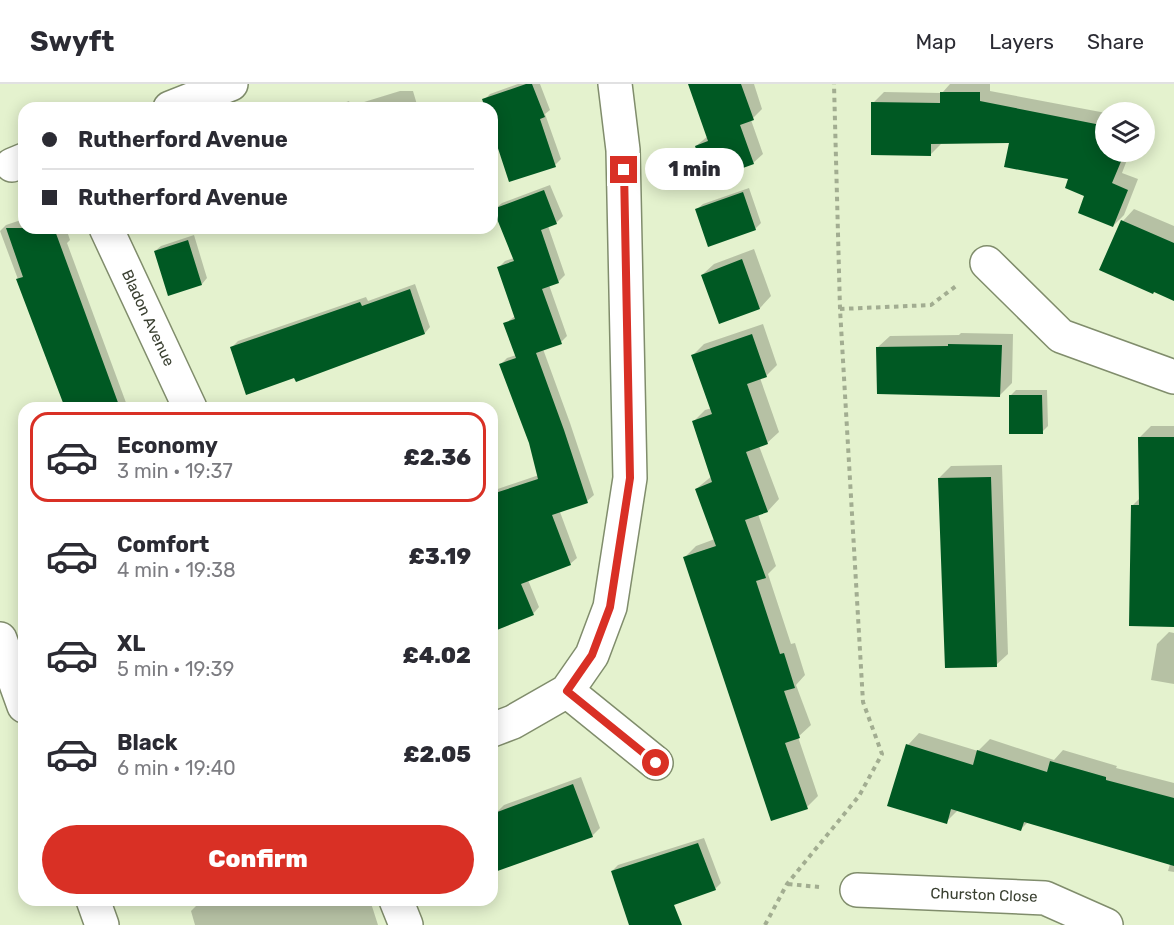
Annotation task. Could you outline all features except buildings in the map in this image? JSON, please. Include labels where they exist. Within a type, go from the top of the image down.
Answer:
[{"type":"street","points":[[185,102],[231,84]]},
{"type":"street","points":[[498,728],[513,722],[567,691],[592,655],[610,607],[630,478],[623,150],[615,84]]},
{"type":"street","name":"Bladon Avenue","points":[[109,234],[187,402]]},
{"type":"street","points":[[987,263],[1061,336],[1174,377]]},
{"type":"street","points":[[0,639],[18,689]]},
{"type":"street","points":[[567,691],[656,763]]},
{"type":"street","name":"Churston Close","points":[[857,890],[1045,898],[1106,925]]},
{"type":"street","points":[[95,906],[102,925]]},
{"type":"street","points":[[398,906],[406,925]]},
{"type":"path","points":[[765,925],[787,884],[860,796],[882,754],[863,702],[840,309],[834,84]]},
{"type":"path","points":[[840,309],[931,305],[987,263]]},
{"type":"route","points":[[624,170],[630,478],[610,607],[592,655],[567,691],[656,763]]}]
